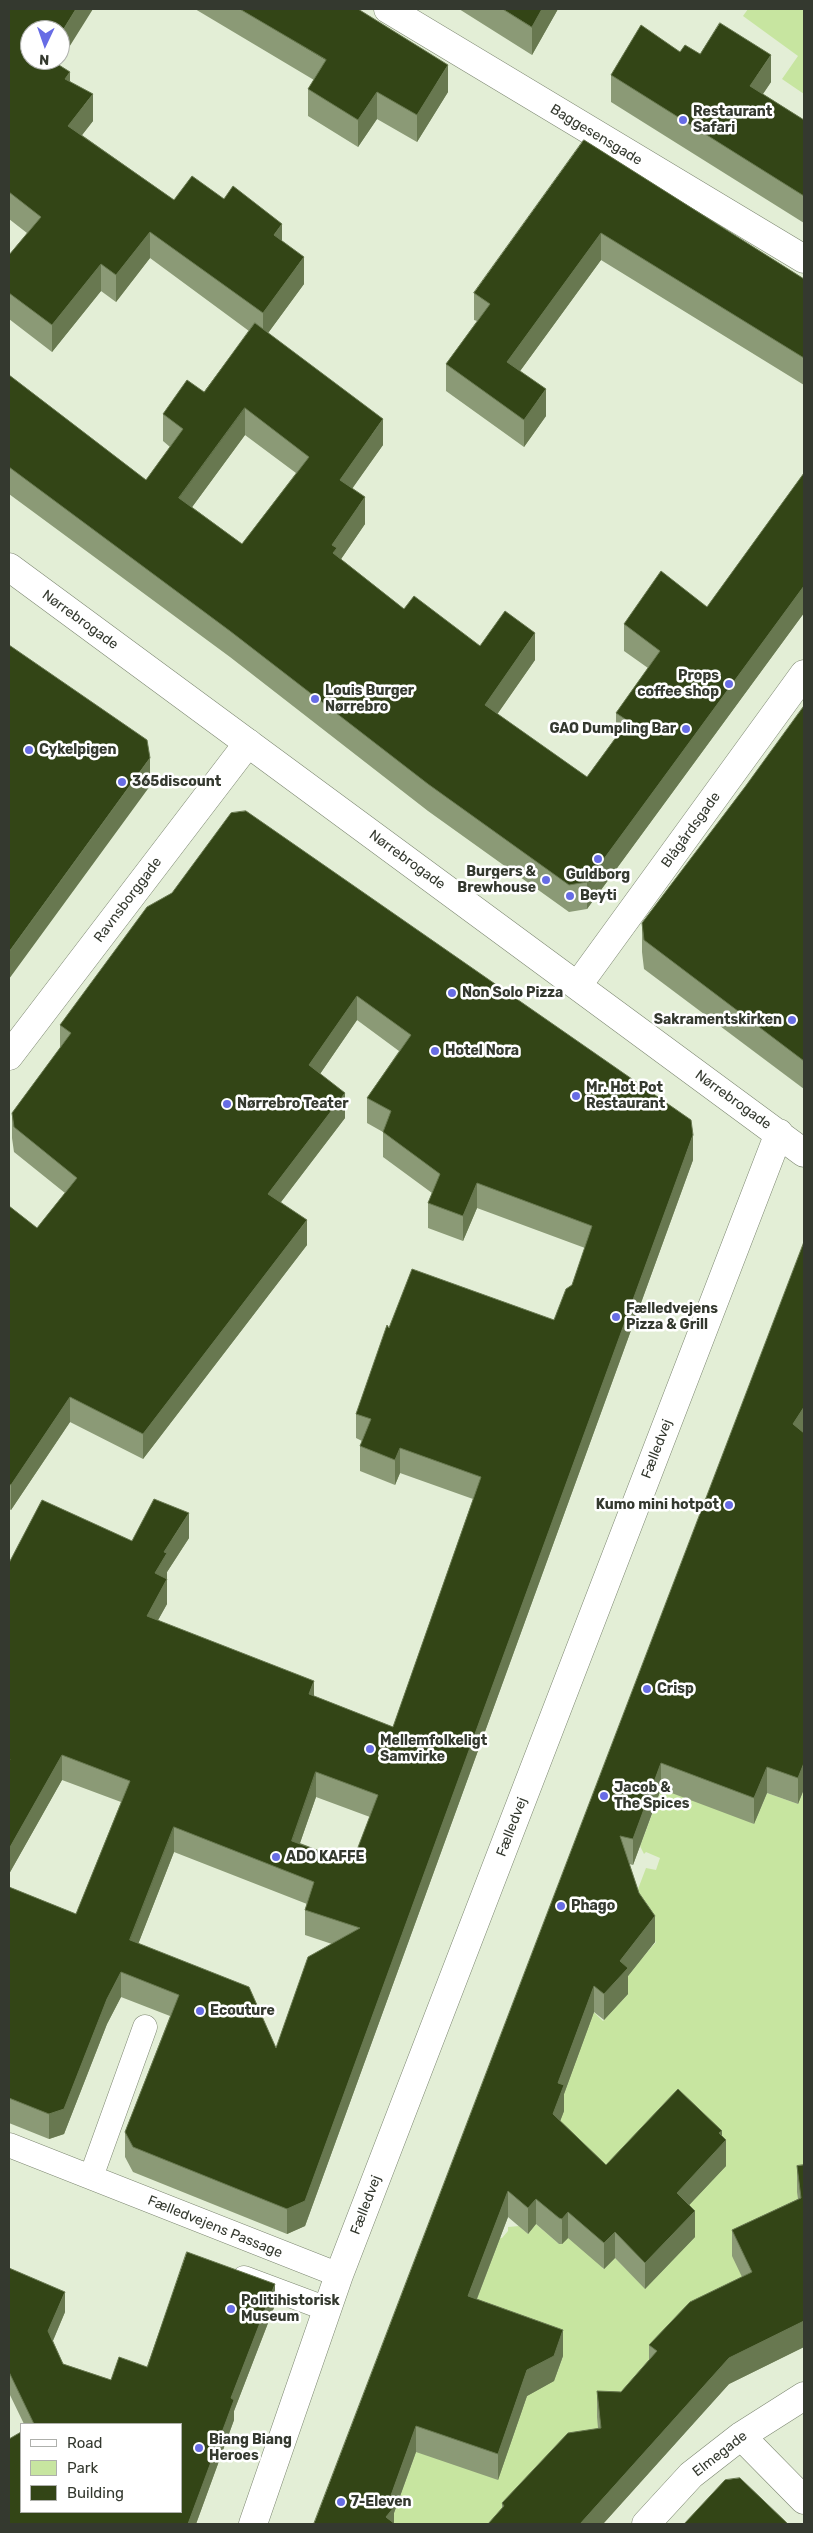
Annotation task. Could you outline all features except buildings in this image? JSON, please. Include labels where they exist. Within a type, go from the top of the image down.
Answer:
[{"type":"street","name":"Baggesensgade","points":[[388,9],[804,258]]},
{"type":"street","name":"Nørrebrogade","points":[[9,567],[804,1153]]},
{"type":"street","name":"Blågårdsgade","points":[[578,986],[804,674]]},
{"type":"street","name":"Ravnsborggade","points":[[9,1056],[248,744]]},
{"type":"street","name":"Fælledvej","points":[[253,2524],[339,2275],[779,1134]]},
{"type":"street","name":"Elmegade","points":[[646,2524],[691,2475],[741,2436],[804,2396]]},
{"type":"street","points":[[741,2436],[804,2500]]},
{"type":"lane","points":[[90,2177],[145,2027]]},
{"type":"lane","name":"Fælledvejens Passage","points":[[9,2145],[339,2275]]},
{"type":"lane","points":[[226,2272],[327,2309]]},
{"type":"green space","points":[[748,9],[804,9],[804,94],[782,79],[798,56],[743,16]]},
{"type":"green space","points":[[665,1780],[754,1824],[767,1793],[798,1804],[804,1789],[804,2282],[754,2303],[603,2432],[500,2524],[390,2524],[440,2385],[554,2381],[563,2356],[468,2322],[493,2256],[488,2250],[498,2238],[502,2238],[508,2231],[508,2227],[519,2226],[528,2234],[536,2224],[559,2244],[579,2226],[603,2269],[615,2258],[645,2288],[558,2177],[563,1983],[603,2021],[628,1994],[602,1972],[642,1958],[656,1942],[651,1937],[635,1897],[646,1868],[656,1870],[660,1858],[646,1852],[644,1854],[640,1846]]},
{"type":"place","name":"Restaurant Safari","points":[[683,120]]},
{"type":"place","name":"Props coffee shop","points":[[729,684]]},
{"type":"place","name":"Louis Burger Nørrebro","points":[[315,699]]},
{"type":"place","name":"GAO Dumpling Bar","points":[[686,729]]},
{"type":"place","name":"Cykelpigen","points":[[29,750]]},
{"type":"place","name":"365discount","points":[[122,782]]},
{"type":"place","name":"Guldborg","points":[[598,859]]},
{"type":"place","name":"Burgers & Brewhouse","points":[[546,880]]},
{"type":"place","name":"Beyti","points":[[570,896]]},
{"type":"place","name":"Non Solo Pizza","points":[[452,993]]},
{"type":"place","name":"Sakramentskirken","points":[[792,1020]]},
{"type":"place","name":"Hotel Nora","points":[[435,1051]]},
{"type":"place","name":"Mr. Hot Pot Restaurant","points":[[576,1096]]},
{"type":"place","name":"Nørrebro Teater","points":[[227,1104]]},
{"type":"place","name":"Fælledvejens Pizza & Grill","points":[[616,1317]]},
{"type":"place","name":"Kumo mini hotpot","points":[[729,1505]]},
{"type":"place","name":"Crisp","points":[[647,1689]]},
{"type":"place","name":"Mellemfolkeligt Samvirke","points":[[370,1749]]},
{"type":"place","name":"Jacob & The Spices","points":[[604,1796]]},
{"type":"place","name":"ADO KAFFE","points":[[276,1857]]},
{"type":"place","name":"Phago","points":[[561,1906]]},
{"type":"place","name":"Ecouture","points":[[200,2011]]},
{"type":"place","name":"Politihistorisk Museum","points":[[231,2309]]},
{"type":"place","name":"Biang Biang Heroes","points":[[199,2448]]},
{"type":"place","name":"7-Eleven","points":[[341,2502]]}]
